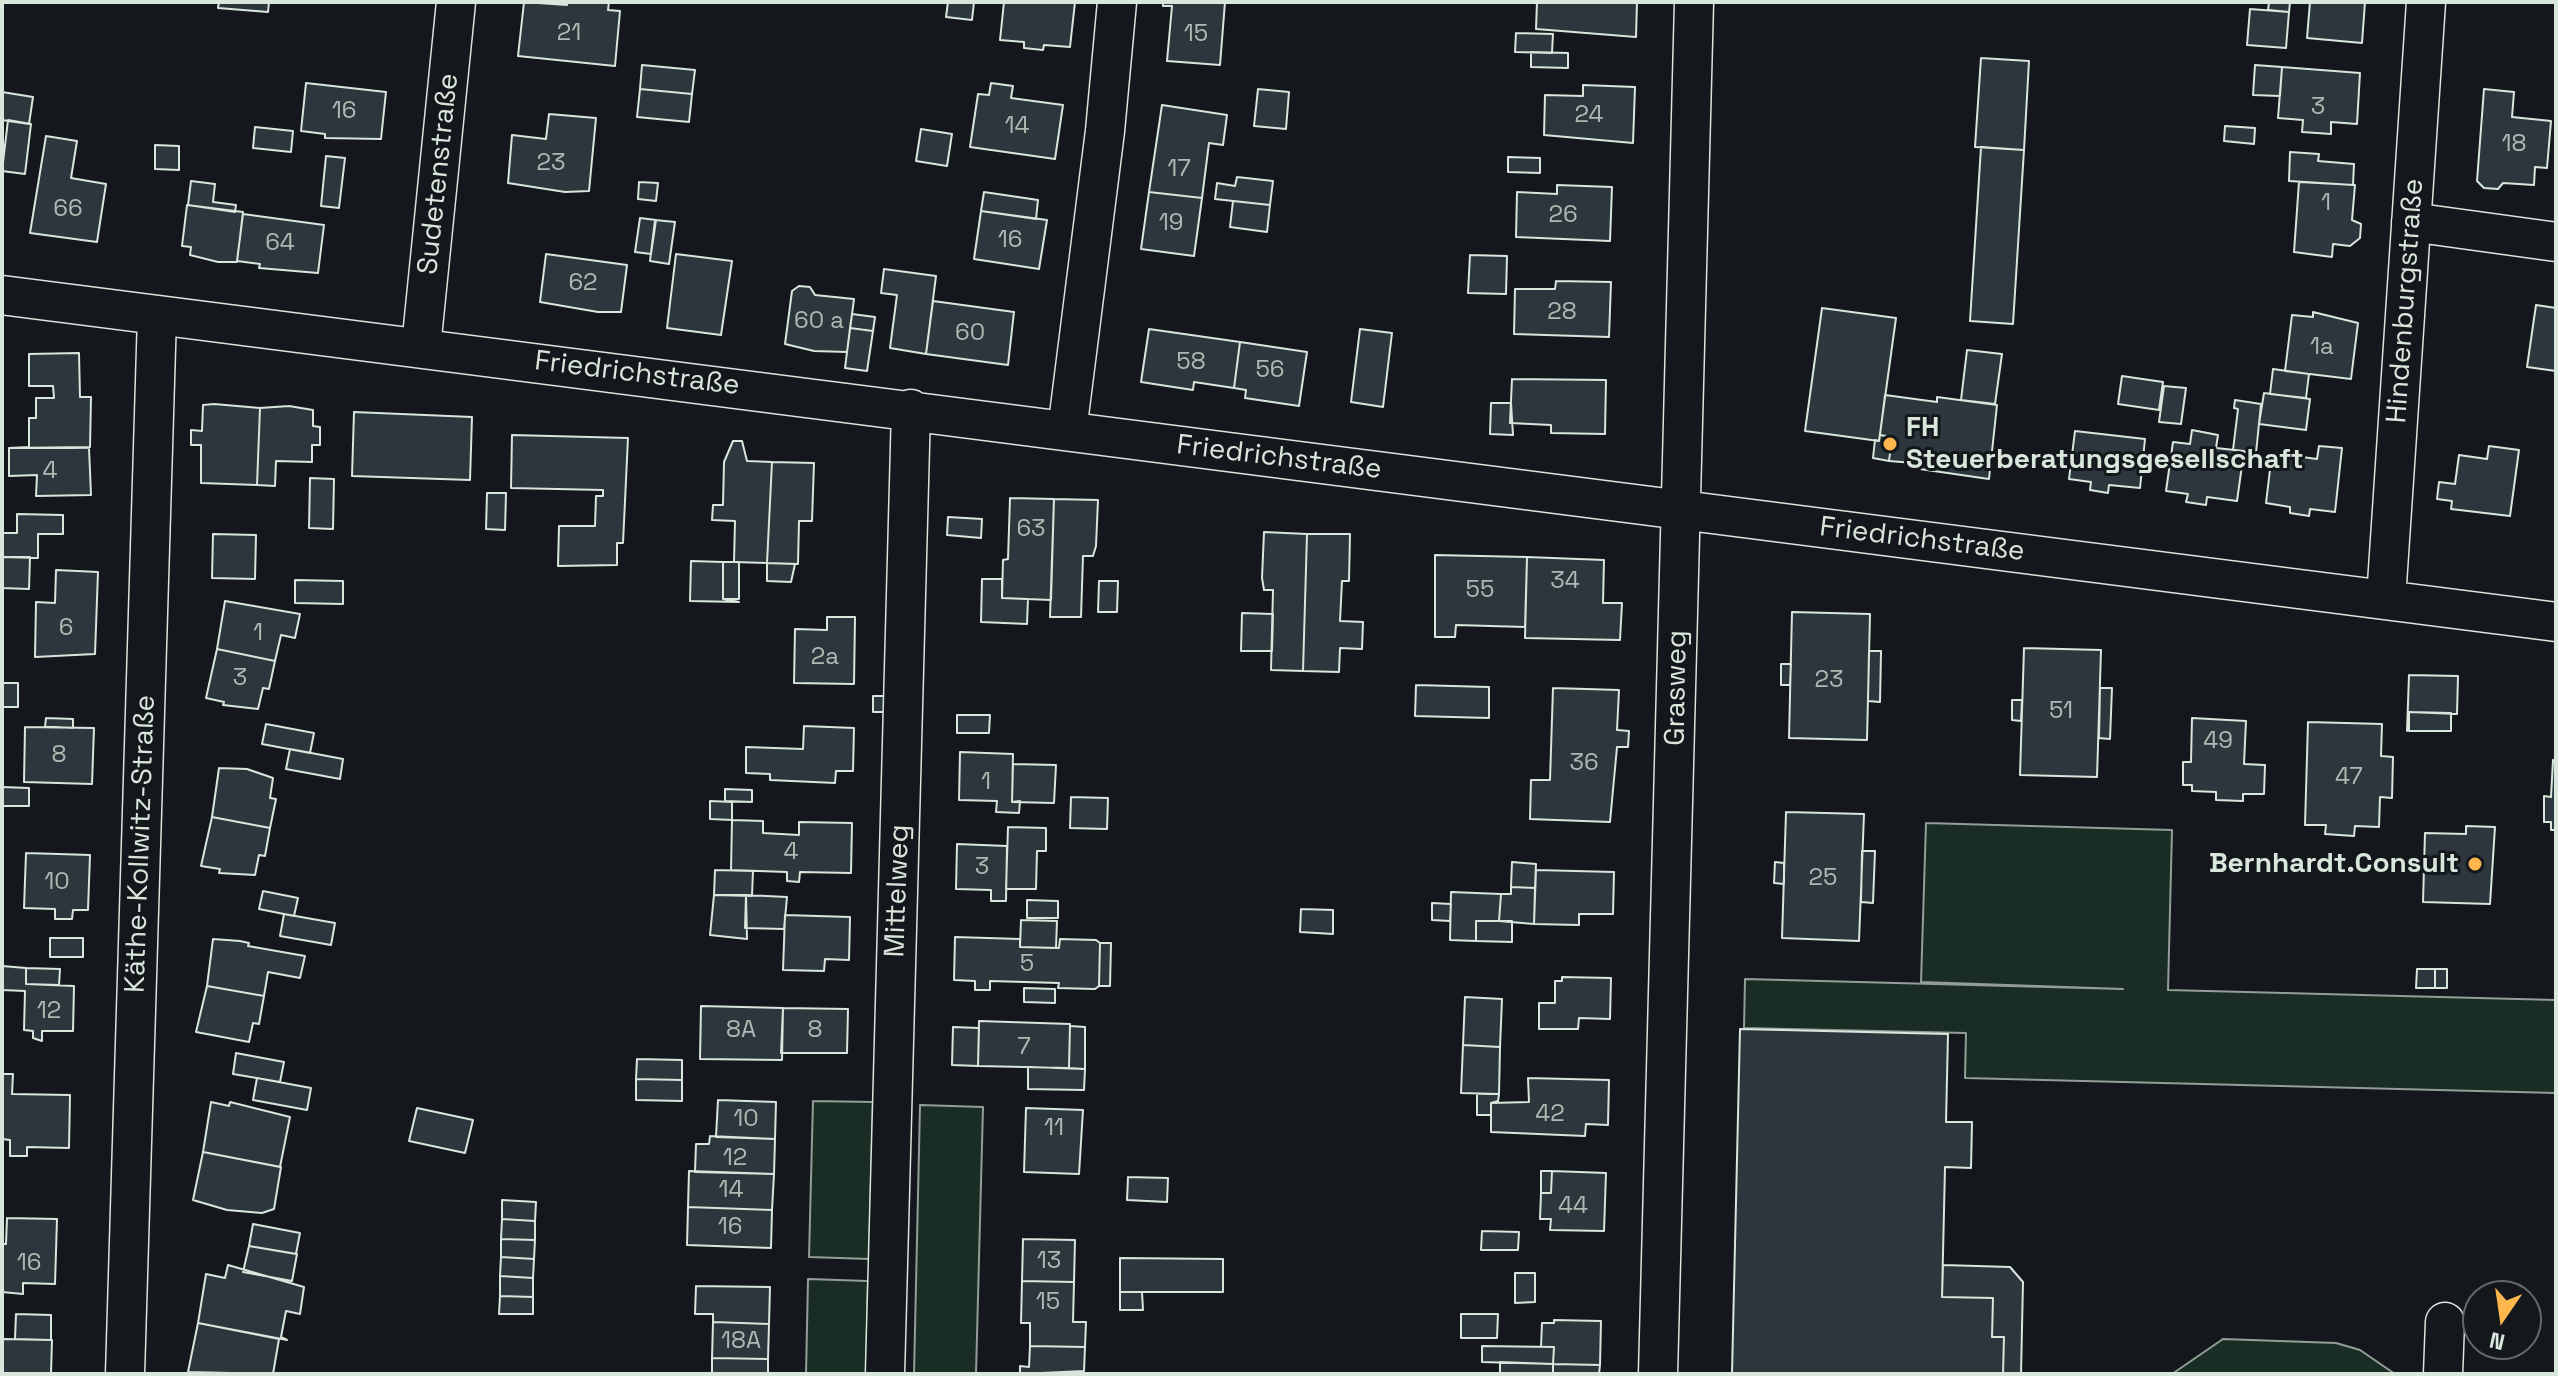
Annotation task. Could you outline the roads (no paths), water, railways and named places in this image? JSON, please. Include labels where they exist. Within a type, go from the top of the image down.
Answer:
[{"type":"street","name":"Sudetenstraße","points":[[421,347],[456,2]]},
{"type":"street","points":[[1067,431],[1105,131],[1117,2]]},
{"type":"street","name":"Grasweg","points":[[1658,1374],[1694,2]]},
{"type":"street","name":"Hindenburgstraße","points":[[2386,599],[2426,2]]},
{"type":"street","points":[[2411,222],[2556,242]]},
{"type":"street","name":"Friedrichstraße","points":[[2,295],[2556,622]]},
{"type":"street","name":"Käthe-Kollwitz-Straße","points":[[125,1374],[157,315]]},
{"type":"street","name":"Mittelweg","points":[[885,1374],[911,409]]},
{"type":"street","points":[[2443,1374],[2445,1322]]},
{"type":"place","name":"FH Steuerberatungsgesellschaft","points":[[1890,444]]},
{"type":"place","name":"Bernhardt.Consult","points":[[2475,864]]}]
